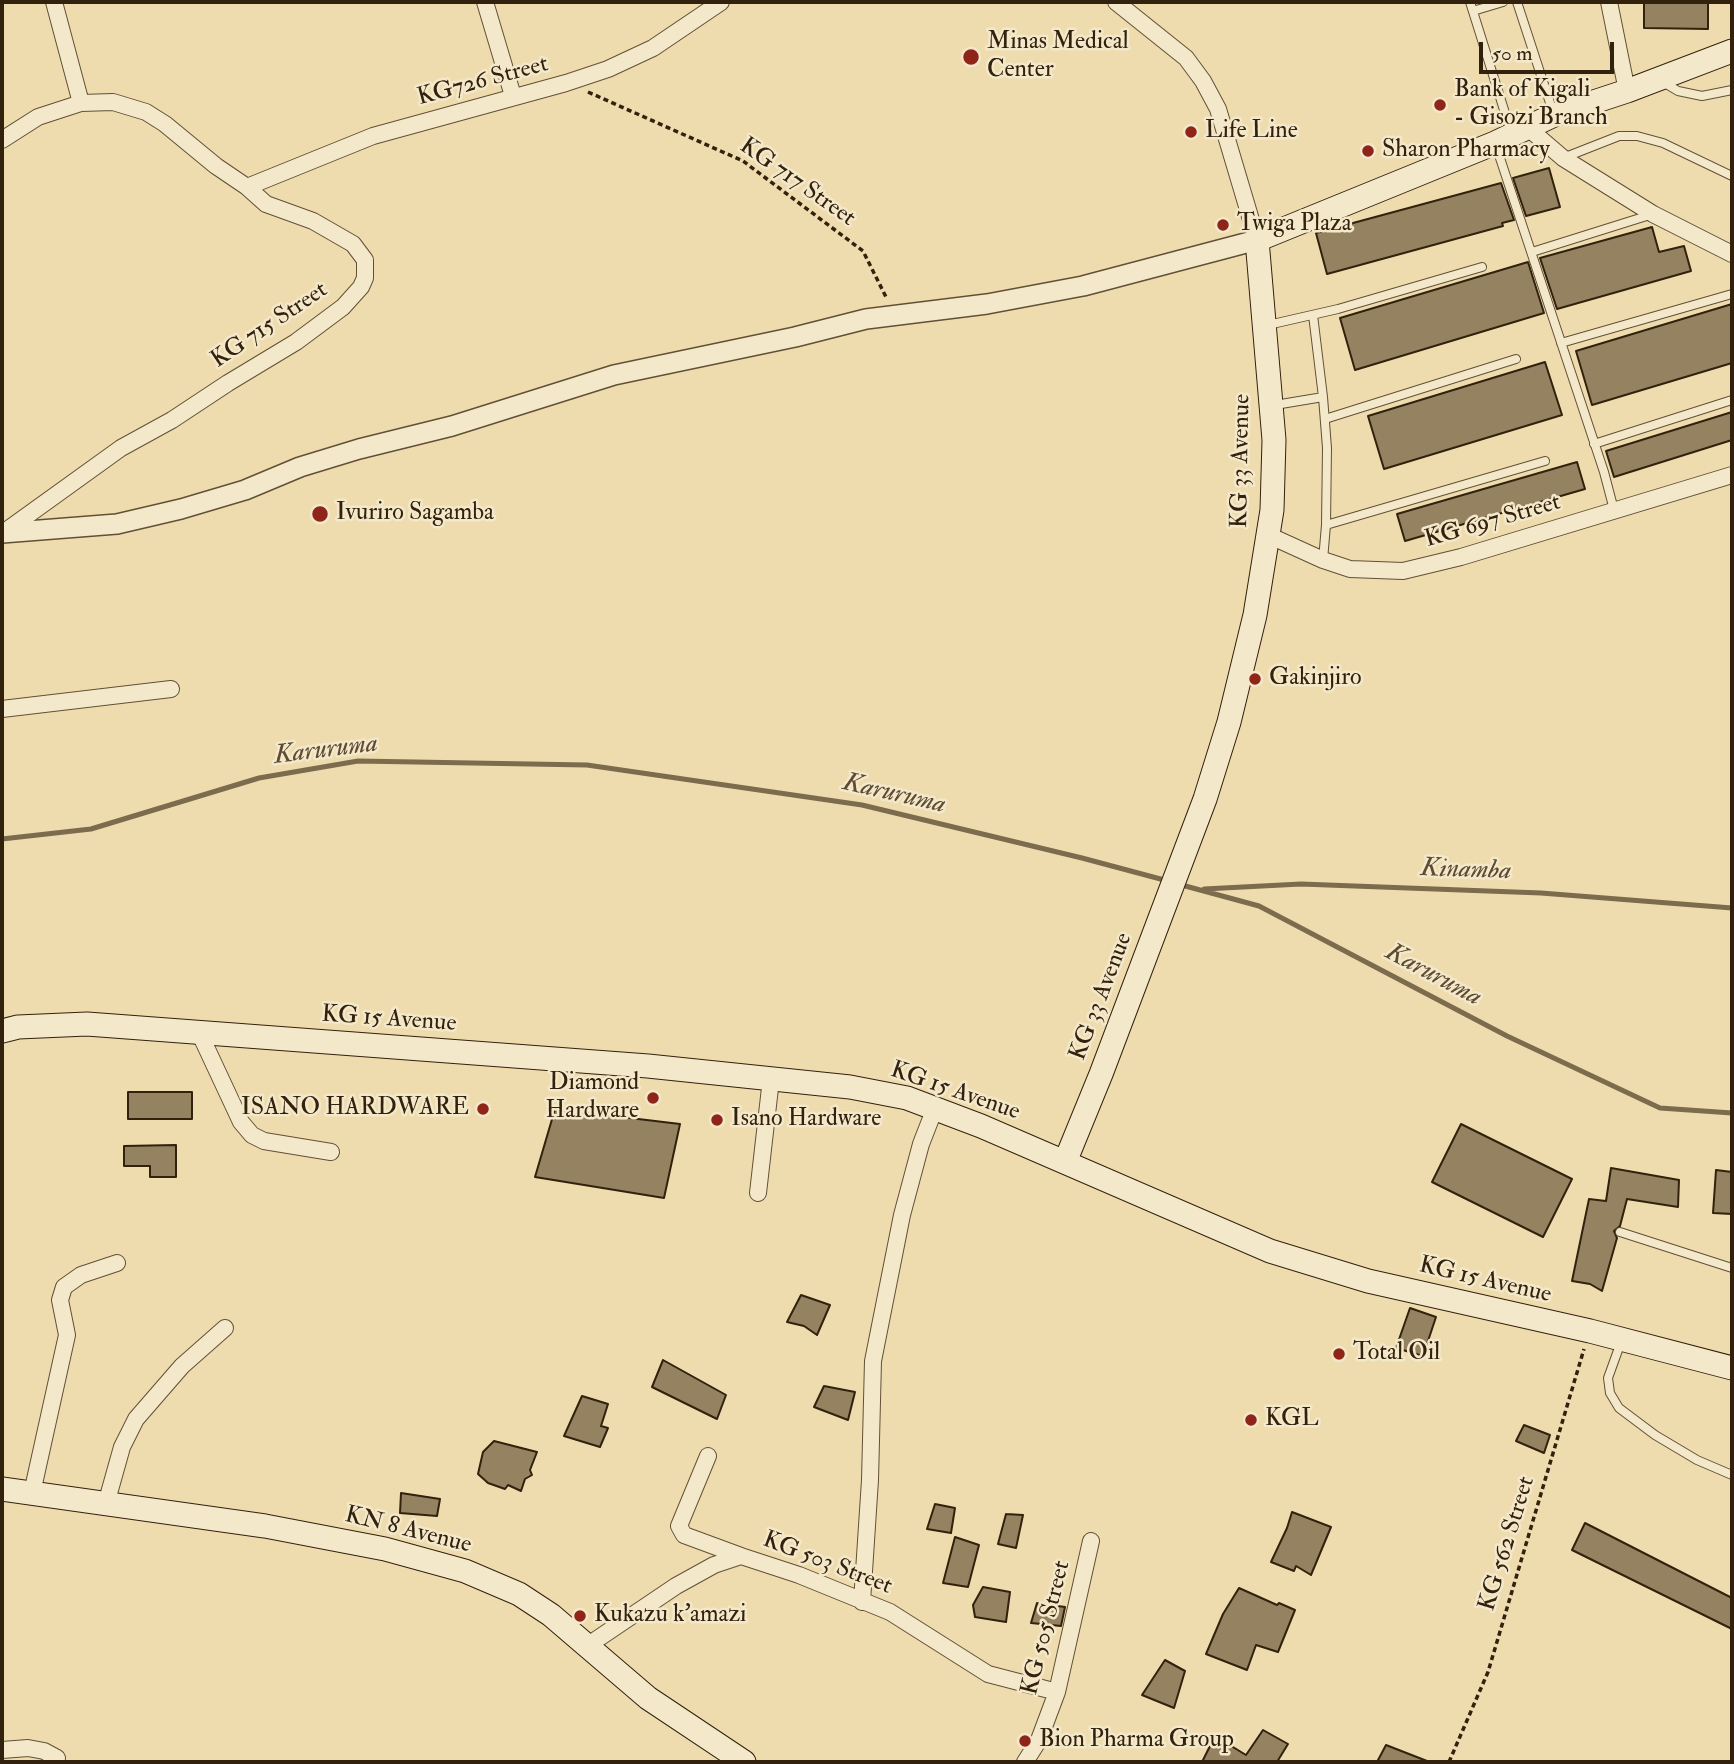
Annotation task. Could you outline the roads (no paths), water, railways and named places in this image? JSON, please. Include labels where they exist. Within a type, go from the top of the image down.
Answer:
[{"type":"main road","points":[[1257,240],[1554,115],[1627,91],[1732,51]]},
{"type":"main road","name":"KG 33 Avenue","points":[[1065,1162],[1205,799],[1246,653],[1272,510],[1274,440],[1257,240]]},
{"type":"main road","name":"KG 15 Avenue","points":[[2,1031],[18,1027],[87,1024],[199,1032],[648,1066],[850,1087],[907,1098],[1065,1162],[1270,1251],[1368,1282],[1590,1331],[1732,1368]]},
{"type":"main road","name":"KN 8 Avenue","points":[[2,1489],[265,1526],[386,1549],[466,1571],[519,1594],[551,1615],[648,1699],[744,1762]]},
{"type":"street","points":[[54,2],[81,103]]},
{"type":"street","points":[[485,2],[513,96]]},
{"type":"street","name":"KG726 Street","points":[[247,187],[373,136],[566,83],[628,61],[653,48],[721,2]]},
{"type":"street","points":[[2,533],[117,523],[181,509],[245,490],[335,456],[452,426],[614,374],[795,337],[866,319],[987,304],[1083,286],[1257,240],[1218,109],[1203,81],[1186,58],[1116,2]]},
{"type":"street","points":[[1609,2],[1627,91]]},
{"type":"street","name":"KG 715 Street","points":[[2,140],[38,117],[81,103],[113,102],[146,112],[266,204],[313,221],[354,244],[365,260],[365,278],[361,287],[343,307],[296,342],[172,420],[121,448],[2,533]]},
{"type":"street","points":[[1511,135],[1563,159],[1653,214],[1732,254]]},
{"type":"street","name":"KG 697 Street","points":[[1268,536],[1350,569],[1403,571],[1461,557],[1732,475]]},
{"type":"street","points":[[2,709],[171,690]]},
{"type":"street","points":[[199,1032],[241,1122],[252,1135],[264,1141],[331,1152]]},
{"type":"street","points":[[758,1193],[771,1079]]},
{"type":"street","points":[[862,1602],[870,1480],[873,1361],[905,1203],[921,1144],[935,1108]]},
{"type":"street","points":[[32,1493],[67,1335],[60,1300],[64,1287],[81,1275],[117,1263]]},
{"type":"street","points":[[106,1504],[122,1447],[136,1419],[182,1366],[225,1328]]},
{"type":"street","points":[[708,1456],[679,1526],[684,1535],[741,1556]]},
{"type":"street","name":"KG 505 Street","points":[[1025,1762],[1039,1740],[1057,1692],[1091,1541]]},
{"type":"street","name":"KG 503 Street","points":[[587,1646],[676,1586],[714,1565],[741,1556],[799,1574],[890,1612],[988,1674],[1057,1692]]},
{"type":"street","points":[[2,1750],[28,1748],[44,1751],[57,1758]]},
{"type":"lane","points":[[1470,2],[1511,135],[1532,252],[1614,510]]},
{"type":"lane","points":[[1473,11],[1503,2]]},
{"type":"lane","points":[[1517,2],[1554,115]]},
{"type":"lane","points":[[1657,79],[1678,91],[1702,96],[1732,90]]},
{"type":"lane","points":[[1563,159],[1619,136],[1637,135],[1663,143],[1732,176]]},
{"type":"lane","points":[[1532,252],[1653,214]]},
{"type":"lane","points":[[1265,326],[1482,267]]},
{"type":"lane","points":[[1561,344],[1732,294]]},
{"type":"lane","points":[[1313,315],[1325,419],[1326,525],[1323,560]]},
{"type":"lane","points":[[1325,419],[1516,359]]},
{"type":"lane","points":[[1272,405],[1324,397]]},
{"type":"lane","points":[[1594,444],[1732,400]]},
{"type":"lane","points":[[1326,525],[1545,461]]},
{"type":"lane","points":[[1620,1232],[1732,1268]]},
{"type":"lane","points":[[1622,1339],[1608,1378],[1610,1393],[1619,1408],[1655,1435],[1696,1460],[1732,1475]]},
{"type":"waterway","name":"Karuruma","points":[[2,839],[91,829],[259,778],[358,761],[587,765],[862,805],[1168,881]]},
{"type":"waterway","name":"Karuruma","points":[[1178,884],[1259,906],[1507,1036],[1660,1108],[1732,1113]]},
{"type":"waterway","name":"Kinamba","points":[[1204,889],[1301,884],[1541,893],[1732,908]]},
{"type":"place","name":"Minas Medical Center","points":[[971,57]]},
{"type":"place","name":"Bank of Kigali - Gisozi Branch","points":[[1440,105]]},
{"type":"place","name":"Life Line","points":[[1191,132]]},
{"type":"place","name":"Sharon Pharmacy","points":[[1368,151]]},
{"type":"place","name":"Twiga Plaza","points":[[1223,225]]},
{"type":"place","name":"Ivuriro Sagamba","points":[[320,514]]},
{"type":"place","name":"Gakinjiro","points":[[1255,679]]},
{"type":"place","name":"Diamond Hardware","points":[[653,1098]]},
{"type":"place","name":"ISANO HARDWARE","points":[[483,1109]]},
{"type":"place","name":"Isano Hardware","points":[[717,1120]]},
{"type":"place","name":"Total Oil","points":[[1339,1354]]},
{"type":"place","name":"KGL","points":[[1251,1420]]},
{"type":"place","name":"Kukazu k'amazi","points":[[580,1616]]},
{"type":"place","name":"Bion Pharma Group","points":[[1025,1741]]}]
